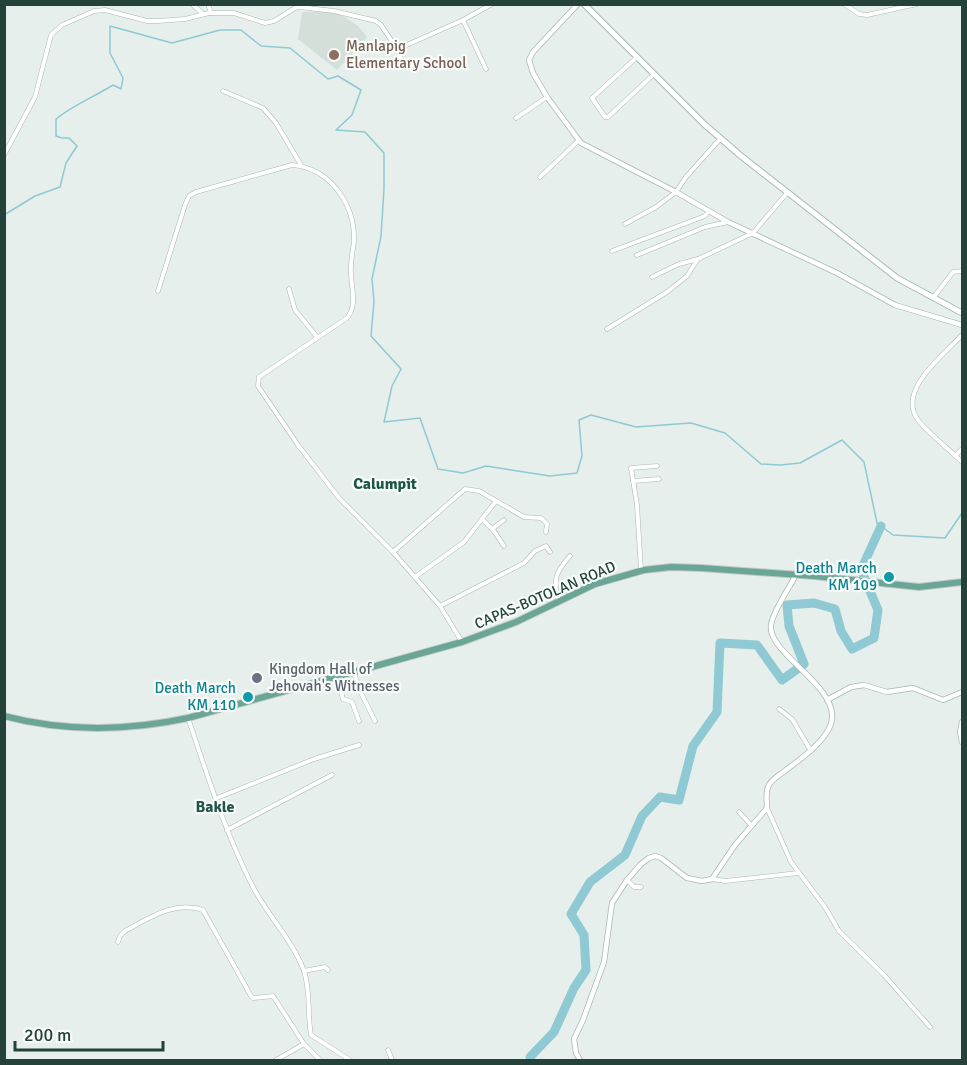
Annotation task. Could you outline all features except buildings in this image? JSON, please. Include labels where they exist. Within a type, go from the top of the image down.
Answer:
[{"type":"main road","points":[[584,4],[590,7],[653,75],[720,138],[787,193],[897,278],[963,313]]},
{"type":"main road","name":"CAPAS-BOTOLAN ROAD","points":[[4,716],[38,723],[96,729],[154,725],[188,718],[462,642],[516,622],[594,584],[641,570],[671,567],[930,587],[963,582]]},
{"type":"street","points":[[192,4],[204,14]]},
{"type":"street","points":[[208,4],[211,13]]},
{"type":"street","points":[[397,48],[405,47],[492,4]]},
{"type":"street","points":[[578,4],[529,58],[532,73],[546,97],[578,141],[728,222],[837,273],[895,305],[963,325]]},
{"type":"street","points":[[844,4],[859,14],[867,15],[917,4]]},
{"type":"street","points":[[4,155],[35,97],[50,39],[57,28],[99,10],[147,21],[185,19],[211,13],[234,13],[265,23],[274,21],[295,8],[319,7],[376,21],[397,48],[401,57]]},
{"type":"street","points":[[463,20],[486,69]]},
{"type":"street","points":[[636,58],[592,98],[605,117],[608,117],[653,75]]},
{"type":"street","points":[[223,91],[263,108],[276,123],[302,166]]},
{"type":"street","points":[[516,118],[546,97]]},
{"type":"street","points":[[625,224],[676,192],[720,138]]},
{"type":"street","points":[[540,177],[578,141]]},
{"type":"street","points":[[158,291],[185,205],[189,196],[196,192],[283,167],[302,166],[321,174],[342,195],[354,239],[350,271],[353,307],[351,313],[347,318],[259,377],[257,382],[259,390],[339,498],[393,552],[440,606],[462,642]]},
{"type":"street","points":[[652,277],[679,264],[698,259],[753,232],[787,193]]},
{"type":"street","points":[[612,251],[705,216],[709,211]]},
{"type":"street","points":[[637,255],[705,227],[728,222]]},
{"type":"street","points":[[607,329],[668,292],[687,276],[698,259]]},
{"type":"street","points":[[933,298],[953,272],[963,271]]},
{"type":"street","points":[[289,289],[295,310],[317,337]]},
{"type":"street","points":[[963,335],[925,374],[913,394],[913,411],[918,420],[963,462]]},
{"type":"street","points":[[957,341],[963,346]]},
{"type":"street","points":[[955,456],[963,449]]},
{"type":"street","points":[[641,570],[632,467],[657,466]]},
{"type":"street","points":[[633,481],[659,479]]},
{"type":"street","points":[[393,552],[462,490],[468,489],[479,491],[524,517],[541,518],[547,524],[546,532]]},
{"type":"street","points":[[415,578],[464,542],[496,501]]},
{"type":"street","points":[[483,520],[504,546]]},
{"type":"street","points":[[492,529],[504,520]]},
{"type":"street","points":[[440,606],[524,563],[543,546],[546,546],[550,552]]},
{"type":"street","points":[[560,601],[555,588],[557,573],[570,556]]},
{"type":"street","points":[[796,575],[774,616],[771,629],[776,641],[823,692],[831,709],[831,722],[811,751],[770,783],[767,792],[767,808],[791,862],[825,907],[839,931],[884,975],[930,1027]]},
{"type":"street","points":[[354,672],[375,722]]},
{"type":"street","points":[[337,677],[343,699],[352,702],[359,722]]},
{"type":"street","points":[[827,700],[851,687],[860,686],[887,692],[913,688],[943,700],[963,692]]},
{"type":"street","points":[[779,709],[792,719],[811,751]]},
{"type":"street","points":[[188,718],[227,830],[253,887],[277,923],[304,972],[309,998],[311,1035],[347,1060]]},
{"type":"street","points":[[963,722],[960,732],[963,742]]},
{"type":"street","points":[[217,798],[314,759],[359,746]]},
{"type":"street","points":[[227,830],[332,775]]},
{"type":"street","points":[[712,879],[735,845],[767,808]]},
{"type":"street","points":[[740,812],[752,826]]},
{"type":"street","points":[[580,1060],[574,1039],[604,962],[612,903],[641,864],[655,856],[687,878],[702,881],[712,879],[725,881],[798,873]]},
{"type":"street","points":[[627,880],[634,887],[641,887]]},
{"type":"street","points":[[118,942],[125,931],[171,909],[186,906],[203,910],[251,996],[253,998],[273,996],[304,1044],[320,1060]]},
{"type":"street","points":[[304,972],[325,967],[328,970]]},
{"type":"street","points":[[276,1060],[304,1044]]},
{"type":"street","points":[[388,1050],[392,1060]]},
{"type":"shaded area","name":"Manlapig Elementary School","points":[[335,11],[358,26],[367,37],[337,70],[298,39],[302,12]]},
{"type":"waterway","points":[[4,215],[35,196],[60,187],[66,163],[77,146],[69,138],[56,136],[56,119],[69,109],[113,85],[121,89],[123,78],[110,53],[110,26],[172,43],[220,30],[241,30],[261,46],[290,48],[328,79],[338,76],[361,90],[352,115],[336,130],[365,132],[384,153],[381,236],[372,279],[374,301],[371,336],[401,369],[392,386],[384,422],[420,418],[438,469],[463,473],[486,466],[550,476],[577,473],[582,456],[579,420],[591,415],[636,427],[691,423],[725,433],[761,464],[800,463],[842,440],[864,462],[877,523],[893,535],[945,538],[962,513]]},
{"type":"waterway","points":[[531,1060],[530,1057],[554,1032],[574,988],[586,970],[584,935],[571,914],[590,882],[625,855],[642,816],[660,797],[679,800],[693,746],[717,712],[720,643],[757,645],[782,680],[804,664],[789,626],[787,605],[814,603],[835,609],[841,631],[852,649],[874,638],[878,610],[861,570],[881,526]]},
{"type":"place","name":"Manlapig Elementary School","points":[[334,55]]},
{"type":"place","name":"Death March KM 109","points":[[889,577]]},
{"type":"place","name":"Kingdom Hall of Jehovah's Witnesses","points":[[257,678]]},
{"type":"place","name":"Death March KM 110","points":[[248,697]]},
{"type":"district","name":"Calumpit","points":[[385,483]]},
{"type":"district","name":"Bakle","points":[[215,806]]}]
